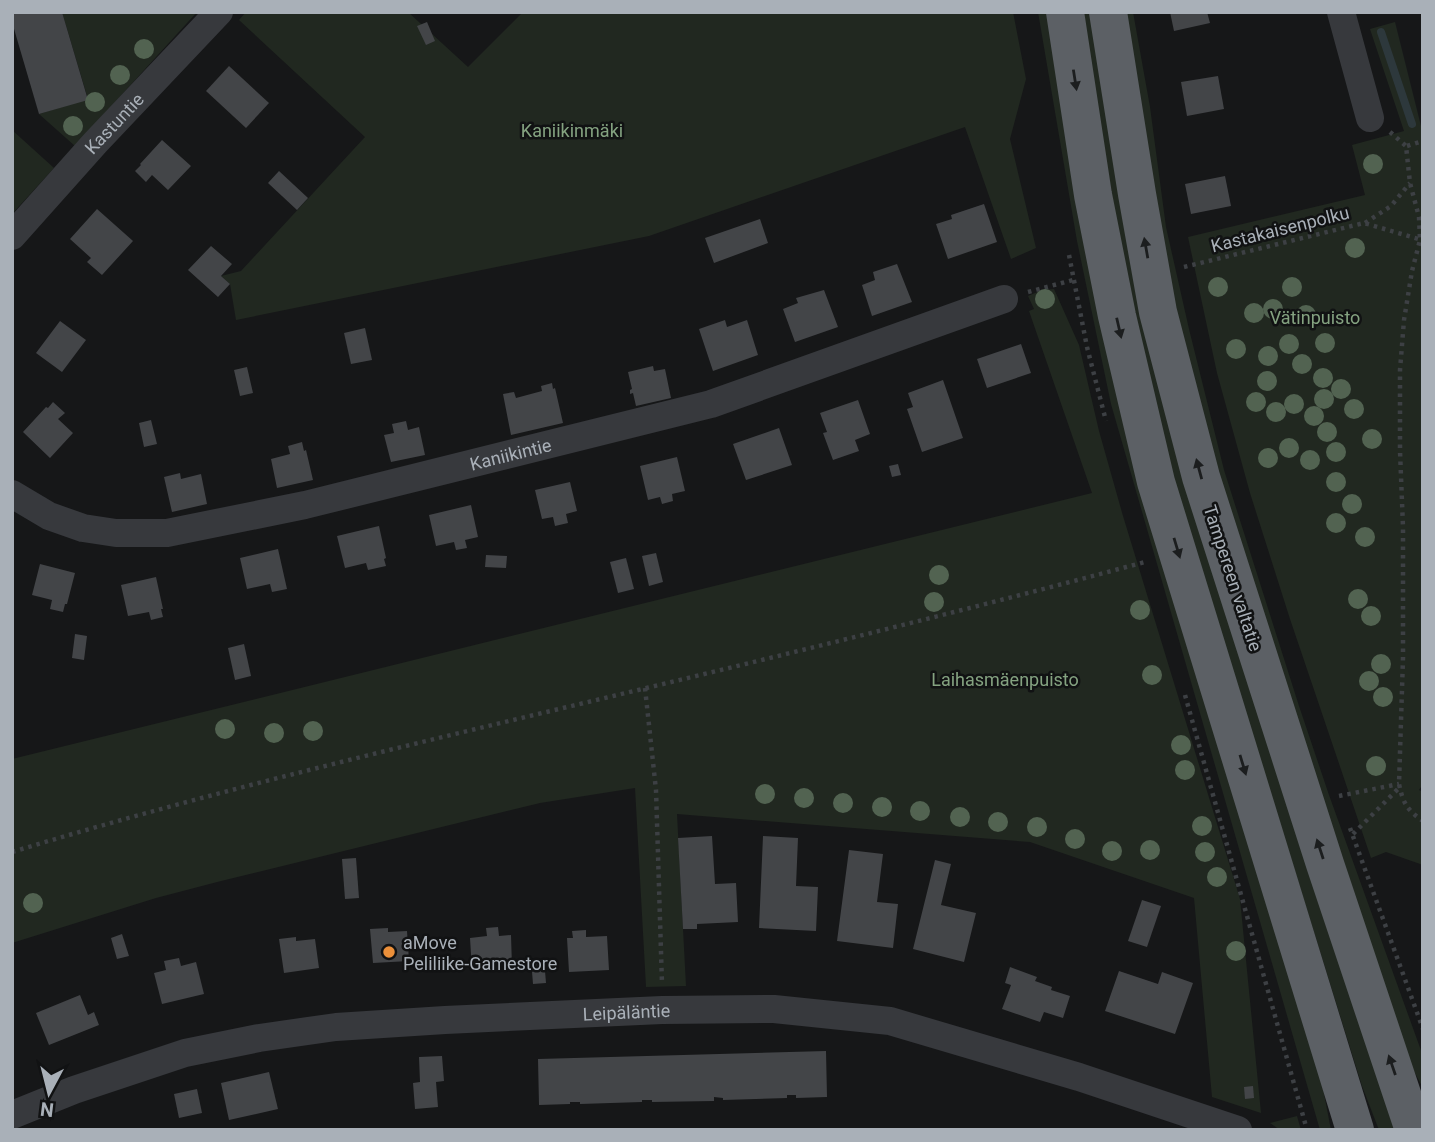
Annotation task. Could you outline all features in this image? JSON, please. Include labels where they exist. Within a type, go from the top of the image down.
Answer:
[{"type":"highway","points":[[1065,12],[1093,195],[1116,316],[1156,482],[1355,1130]]},
{"type":"highway","name":"Tampereen valtatie","points":[[1108,12],[1136,194],[1158,312],[1201,477],[1413,1130]]},
{"type":"street","name":"Kastuntie","points":[[12,236],[95,143],[219,12]]},
{"type":"street","points":[[1341,12],[1370,118]]},
{"type":"street","name":"Kaniikintie","points":[[12,494],[49,516],[83,528],[116,533],[167,533],[305,505],[711,404],[1004,299]]},
{"type":"street","name":"Leipäläntie","points":[[12,1115],[74,1090],[185,1053],[259,1038],[336,1027],[649,1011],[774,1009],[890,1021],[1079,1077],[1238,1130]]},
{"type":"path","points":[[1370,118],[1406,146],[1410,183],[1422,240],[1412,271],[1400,370],[1403,658],[1399,786],[1404,803],[1411,814],[1423,821]]},
{"type":"path","points":[[1406,146],[1423,141]]},
{"type":"path","points":[[1364,223],[1391,206],[1410,183]]},
{"type":"path","name":"Kastakaisenpolku","points":[[1184,268],[1364,223],[1422,240]]},
{"type":"path","points":[[1004,299],[1073,280]]},
{"type":"path","points":[[12,852],[317,767],[645,688],[1145,562]]},
{"type":"path","points":[[645,688],[656,790],[663,989]]},
{"type":"path","points":[[1335,784],[1339,796],[1399,786]]},
{"type":"path","points":[[1353,834],[1399,786]]},
{"type":"path","points":[[1348,822],[1423,1029]]},
{"type":"green space","points":[[62,12],[197,12],[75,146],[39,114],[88,99]]},
{"type":"green space","name":"Kaniikinmäki","points":[[246,12],[408,12],[468,67],[523,12],[1013,12],[1026,79],[1010,139],[1036,248],[1011,259],[965,127],[649,236],[236,320],[230,284],[221,276],[241,271],[365,137],[239,20]]},
{"type":"green space","points":[[1038,12],[1048,12],[1315,1047],[1331,1130],[1320,1130],[1111,404],[1077,241]]},
{"type":"green space","points":[[1081,12],[1092,12],[1397,1130],[1379,1130],[1362,1086],[1181,506],[1131,307]]},
{"type":"green space","points":[[1124,12],[1133,12],[1150,107],[1166,227],[1224,470],[1329,795],[1423,1056],[1423,1088],[1408,1060],[1215,471],[1179,331]]},
{"type":"green space","name":"Vätinpuisto","points":[[1395,22],[1423,126],[1423,784],[1419,790],[1423,792],[1423,865],[1386,852],[1371,858],[1250,493],[1217,373],[1188,237],[1365,195],[1352,145],[1404,131],[1370,29]]},
{"type":"green space","points":[[12,130],[54,168],[12,214]]},
{"type":"green space","name":"Laihasmäenpuisto","points":[[1054,289],[1079,345],[1123,516],[1240,899],[1261,1113],[1212,1097],[1194,898],[1030,842],[677,814],[686,986],[646,987],[635,788],[540,803],[221,881],[156,898],[12,943],[12,759],[1092,493],[1029,311],[1034,309],[1028,296],[1042,290]]},
{"type":"green space","points":[[1297,1116],[1301,1130],[1280,1130],[1270,1123]]},
{"type":"building","points":[[12,12],[62,12],[88,100],[39,114],[12,22]]},
{"type":"building","points":[[1170,12],[1207,12],[1210,23],[1174,31]]},
{"type":"building","points":[[427,22],[435,41],[426,45],[417,26]]},
{"type":"building","points":[[229,66],[269,103],[246,128],[206,91]]},
{"type":"building","points":[[1218,76],[1224,109],[1187,116],[1181,82]]},
{"type":"building","points":[[162,140],[191,166],[168,190],[152,175],[146,182],[135,171]]},
{"type":"building","points":[[279,171],[308,198],[297,210],[268,183]]},
{"type":"building","points":[[1225,176],[1231,206],[1191,214],[1185,184]]},
{"type":"building","points":[[984,204],[997,242],[948,259],[936,224],[952,219],[951,215]]},
{"type":"building","points":[[97,209],[133,241],[102,275],[87,262],[91,258],[70,239]]},
{"type":"building","points":[[760,219],[768,243],[714,263],[705,238]]},
{"type":"building","points":[[211,246],[232,264],[221,276],[230,284],[218,297],[188,270]]},
{"type":"building","points":[[897,264],[912,302],[872,316],[862,285],[875,280],[873,272]]},
{"type":"building","points":[[824,290],[838,327],[795,342],[783,309],[798,303],[796,298]]},
{"type":"building","points":[[725,320],[727,327],[747,320],[758,355],[713,371],[699,329]]},
{"type":"building","points":[[60,321],[86,340],[62,372],[36,353]]},
{"type":"building","points":[[365,328],[372,360],[351,364],[344,333]]},
{"type":"building","points":[[1021,344],[1031,373],[987,388],[977,359]]},
{"type":"building","points":[[653,366],[654,371],[665,369],[671,398],[636,406],[633,393],[630,394],[632,389],[628,372]]},
{"type":"building","points":[[247,367],[253,393],[240,396],[234,370]]},
{"type":"building","points":[[943,380],[963,438],[922,452],[907,409],[913,407],[908,393]]},
{"type":"building","points":[[552,383],[563,423],[511,435],[503,394],[514,392],[516,398],[542,391],[541,386]]},
{"type":"building","points":[[858,400],[870,434],[855,440],[859,451],[833,460],[823,433],[827,432],[820,413]]},
{"type":"building","points":[[53,402],[65,413],[58,419],[73,433],[50,458],[23,432]]},
{"type":"building","points":[[151,420],[157,444],[144,447],[139,423]]},
{"type":"building","points":[[406,421],[408,430],[419,427],[425,455],[391,462],[384,435],[394,433],[392,424]]},
{"type":"building","points":[[779,428],[792,465],[746,480],[733,444]]},
{"type":"building","points":[[302,442],[313,480],[277,488],[271,459],[290,454],[288,446]]},
{"type":"building","points":[[677,457],[685,491],[672,494],[673,501],[662,504],[660,497],[648,500],[640,466]]},
{"type":"building","points":[[898,464],[901,475],[892,477],[889,466]]},
{"type":"building","points":[[180,473],[181,479],[201,474],[207,504],[172,512],[164,477]]},
{"type":"building","points":[[570,482],[577,511],[566,514],[568,523],[555,526],[553,517],[542,519],[535,490]]},
{"type":"building","points":[[471,505],[478,537],[465,540],[467,548],[456,550],[454,542],[436,546],[429,515]]},
{"type":"building","points":[[379,526],[386,566],[368,570],[366,563],[345,568],[337,536]]},
{"type":"building","points":[[278,549],[287,589],[272,592],[270,584],[247,589],[240,558]]},
{"type":"building","points":[[656,553],[663,582],[649,586],[642,556]]},
{"type":"building","points":[[486,555],[507,556],[506,568],[485,567]]},
{"type":"building","points":[[626,558],[634,589],[618,593],[610,562]]},
{"type":"building","points":[[40,564],[75,573],[63,612],[50,609],[52,600],[32,595]]},
{"type":"building","points":[[156,577],[163,617],[151,620],[149,612],[128,616],[121,585]]},
{"type":"building","points":[[75,634],[87,636],[84,660],[72,658]]},
{"type":"building","points":[[244,644],[251,676],[235,680],[228,648]]},
{"type":"building","points":[[712,836],[715,884],[736,883],[738,922],[697,924],[697,929],[683,929],[678,838]]},
{"type":"building","points":[[763,836],[798,838],[796,886],[818,887],[816,931],[759,928]]},
{"type":"building","points":[[849,850],[883,854],[877,902],[898,904],[893,948],[837,941]]},
{"type":"building","points":[[356,858],[359,898],[345,899],[342,859]]},
{"type":"building","points":[[935,860],[951,864],[941,905],[976,913],[964,962],[913,949]]},
{"type":"building","points":[[1142,900],[1161,906],[1147,947],[1128,941]]},
{"type":"building","points":[[498,927],[499,936],[511,935],[512,967],[472,970],[470,938],[487,936],[486,928]]},
{"type":"building","points":[[388,928],[388,932],[407,931],[409,961],[373,963],[370,929]]},
{"type":"building","points":[[586,930],[586,937],[607,936],[609,970],[569,972],[567,938],[573,938],[572,931]]},
{"type":"building","points":[[122,934],[129,956],[117,959],[111,938]]},
{"type":"building","points":[[296,937],[296,941],[315,939],[319,968],[284,973],[279,939]]},
{"type":"building","points":[[179,958],[181,966],[196,962],[204,994],[162,1004],[154,973],[166,970],[164,961]]},
{"type":"building","points":[[531,959],[544,959],[546,983],[533,984]]},
{"type":"building","points":[[1010,967],[1037,977],[1035,981],[1052,987],[1051,990],[1070,996],[1063,1018],[1044,1012],[1040,1022],[1002,1009],[1011,985],[1005,983]]},
{"type":"building","points":[[1119,971],[1158,984],[1162,972],[1193,983],[1175,1034],[1105,1011]]},
{"type":"building","points":[[80,995],[88,1015],[94,1012],[99,1025],[49,1045],[36,1013]]},
{"type":"building","points":[[826,1051],[827,1097],[796,1098],[796,1095],[787,1095],[787,1098],[723,1100],[714,1097],[714,1101],[642,1100],[539,1105],[538,1059]]},
{"type":"building","points":[[442,1056],[444,1081],[436,1082],[438,1107],[415,1109],[413,1083],[420,1082],[419,1057]]},
{"type":"building","points":[[269,1072],[278,1109],[229,1120],[221,1083]]},
{"type":"building","points":[[1253,1086],[1254,1098],[1245,1099],[1244,1087]]},
{"type":"building","points":[[197,1089],[202,1113],[179,1118],[174,1094]]},
{"type":"waterway","points":[[1381,32],[1412,124]]},
{"type":"place","name":"aMove Peliliike-Gamestore","points":[[389,952]]}]
